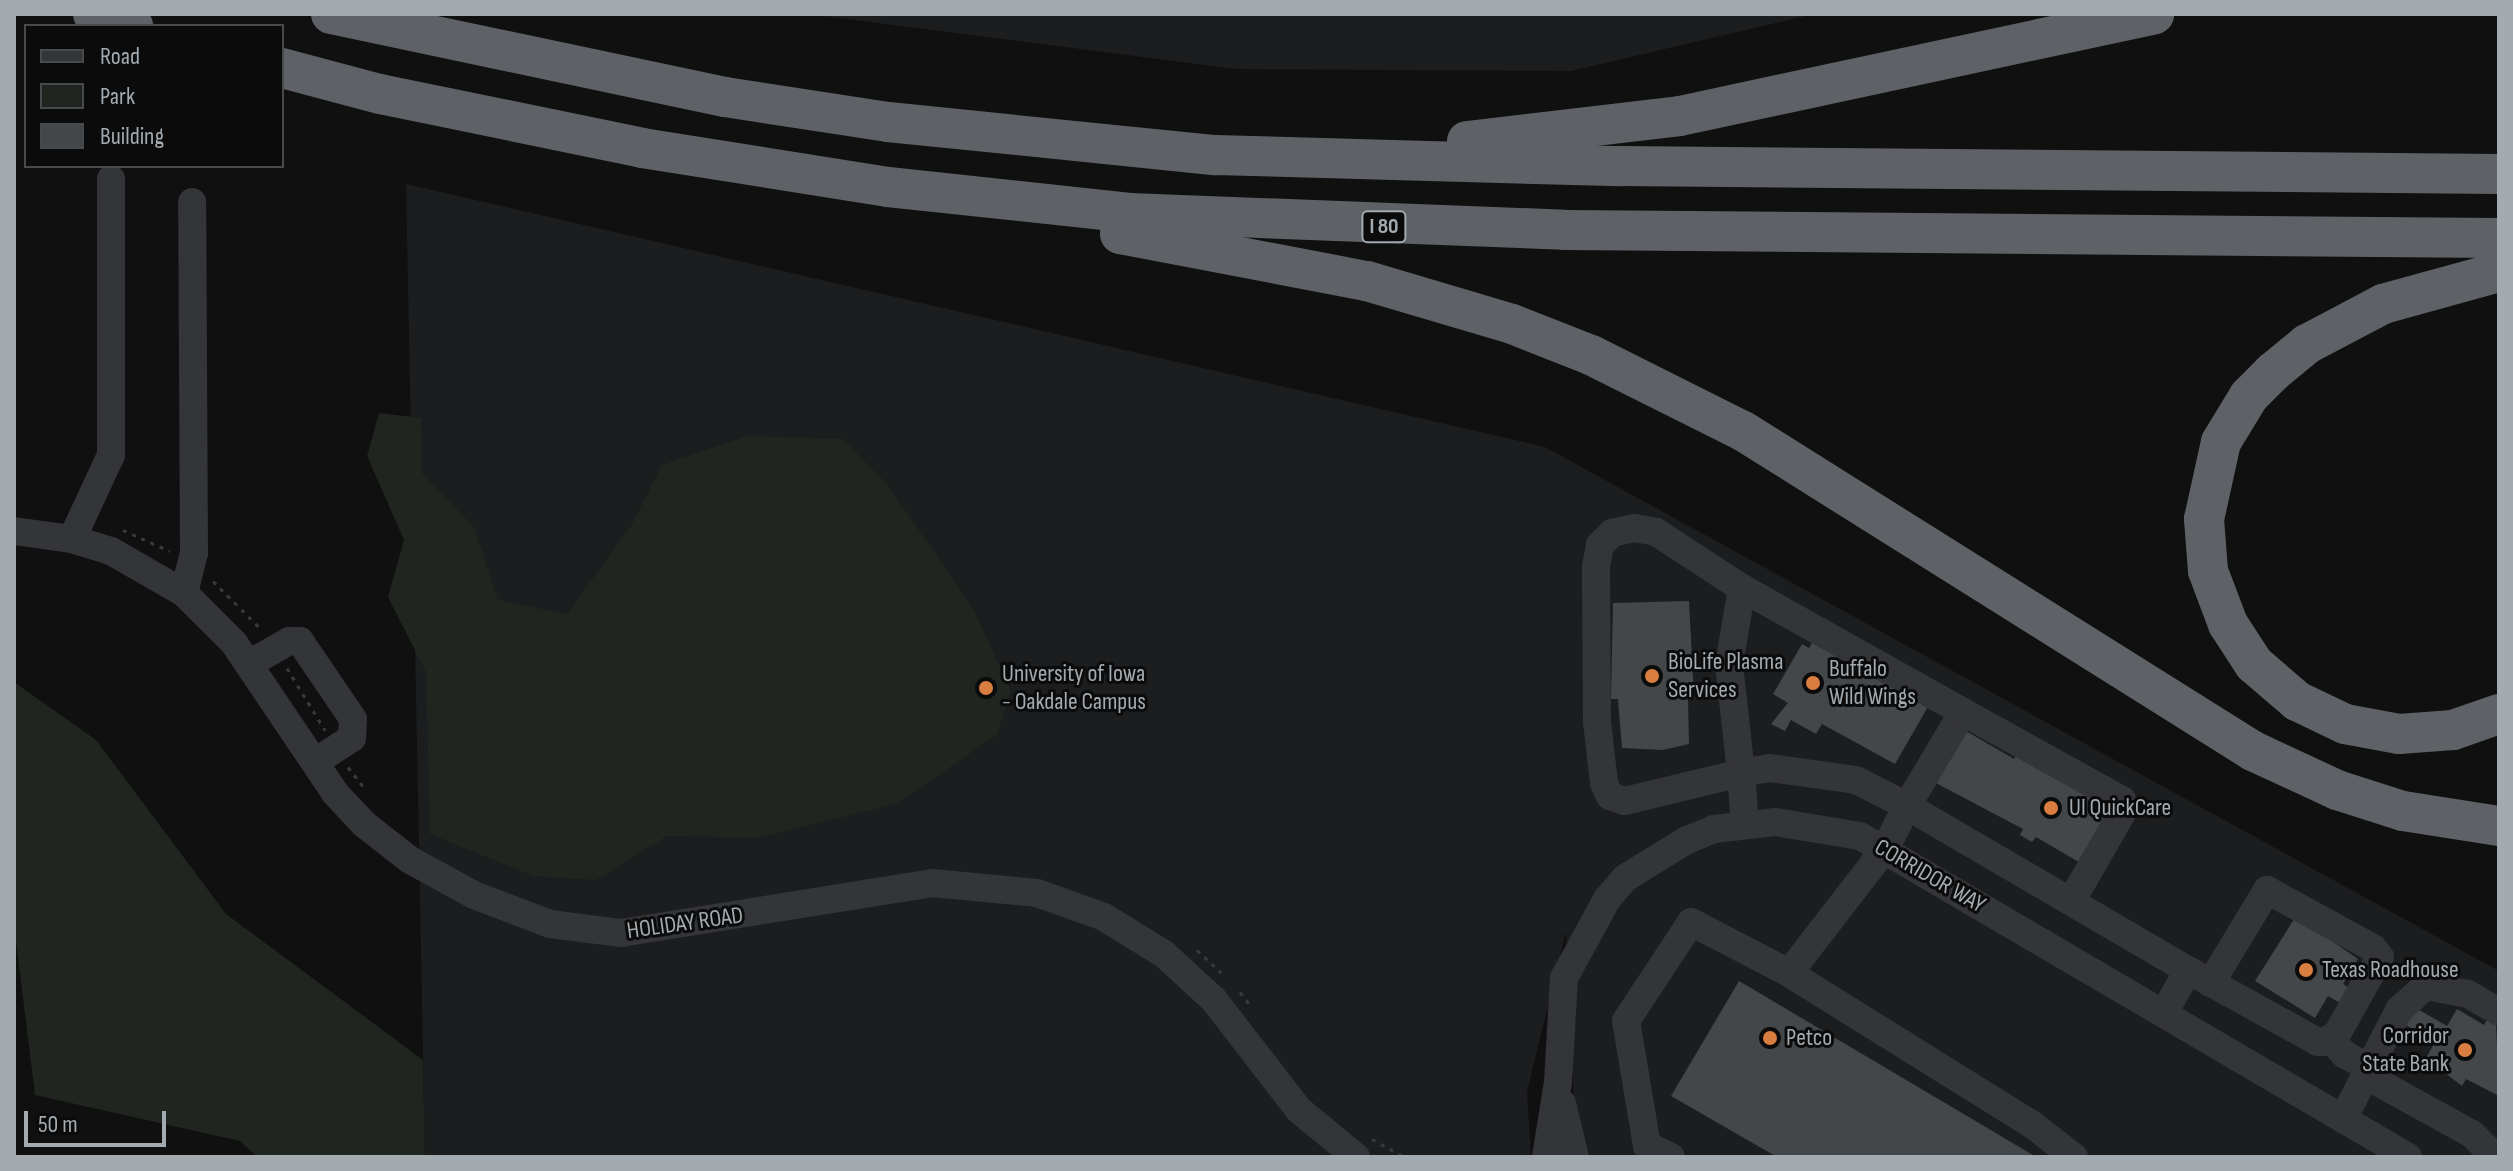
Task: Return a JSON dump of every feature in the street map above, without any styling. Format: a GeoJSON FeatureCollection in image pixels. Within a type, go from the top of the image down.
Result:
{"type":"FeatureCollection","features":[{"type":"Feature","properties":{"kind":"highway"},"geometry":{"type":"LineString","coordinates":[[93,14],[126,24]]}},
{"type":"Feature","properties":{"kind":"highway"},"geometry":{"type":"LineString","coordinates":[[331,14],[725,97],[1050,140],[1373,162],[2499,174]]}},
{"type":"Feature","properties":{"kind":"highway"},"geometry":{"type":"LineString","coordinates":[[1050,140],[1421,143],[1581,130],[1680,116],[2154,14]]}},
{"type":"Feature","properties":{"kind":"highway","name":"I 80"},"geometry":{"type":"LineString","coordinates":[[284,69],[380,94],[642,148],[793,173],[1004,201],[1314,224],[2499,238]]}},
{"type":"Feature","properties":{"kind":"highway"},"geometry":{"type":"LineString","coordinates":[[793,173],[1353,278],[1512,324],[1661,387],[1743,431],[2253,751],[2337,790],[2403,811],[2499,826]]}},
{"type":"Feature","properties":{"kind":"highway"},"geometry":{"type":"LineString","coordinates":[[2499,272],[2383,304],[2307,344],[2273,372],[2249,396],[2221,442],[2204,519],[2208,571],[2228,624],[2254,664],[2297,701],[2345,724],[2399,734],[2453,730],[2499,714]]}},
{"type":"Feature","properties":{"kind":"street"},"geometry":{"type":"LineString","coordinates":[[77,529],[111,455],[111,179]]}},
{"type":"Feature","properties":{"kind":"street"},"geometry":{"type":"LineString","coordinates":[[184,593],[191,565],[192,202]]}},
{"type":"Feature","properties":{"kind":"street","name":"HOLIDAY ROAD"},"geometry":{"type":"LineString","coordinates":[[14,531],[77,529],[184,593],[326,756],[364,824],[410,860],[521,916],[565,927],[621,933],[662,930],[932,883],[1003,887],[1071,904],[1135,935],[1190,976],[1299,1110],[1364,1148]]}},
{"type":"Feature","properties":{"kind":"street"},"geometry":{"type":"LineString","coordinates":[[2072,900],[2122,813],[2122,800],[1742,588],[1656,532],[1624,529],[1600,545],[1597,722],[1604,783],[1610,796],[1642,799],[1770,768],[1856,780],[1907,806],[2199,976],[2318,1042],[2331,1039],[2379,963],[2379,952],[2273,890],[2263,891],[2199,976],[2164,1013]]}},
{"type":"Feature","properties":{"kind":"street"},"geometry":{"type":"LineString","coordinates":[[1742,588],[1729,664],[1745,824]]}},
{"type":"Feature","properties":{"kind":"street"},"geometry":{"type":"LineString","coordinates":[[249,664],[275,649],[300,641],[353,719],[352,738],[326,756]]}},
{"type":"Feature","properties":{"kind":"street"},"geometry":{"type":"LineString","coordinates":[[1789,973],[1885,849],[1963,712]]}},
{"type":"Feature","properties":{"kind":"street","name":"CORRIDOR WAY"},"geometry":{"type":"LineString","coordinates":[[1546,1157],[1558,1082],[1564,978],[1607,899],[1652,859],[1714,829],[1745,824],[1834,828],[1885,849],[2408,1157]]}},
{"type":"Feature","properties":{"kind":"street"},"geometry":{"type":"LineString","coordinates":[[1671,1157],[1647,1146],[1626,1021],[1691,922],[1789,973],[2033,1125],[2074,1157]]}},
{"type":"Feature","properties":{"kind":"street"},"geometry":{"type":"LineString","coordinates":[[2343,1119],[2399,1010],[2426,986],[2468,994],[2499,1012]]}},
{"type":"Feature","properties":{"kind":"street"},"geometry":{"type":"LineString","coordinates":[[2331,1039],[2344,1054],[2367,1071],[2472,1134],[2495,1157]]}},
{"type":"Feature","properties":{"kind":"street","name":"CORRIDOR WAY"},"geometry":{"type":"LineString","coordinates":[[1558,1082],[1575,1157]]}},
{"type":"Feature","properties":{"kind":"path"},"geometry":{"type":"LineString","coordinates":[[77,529],[133,532],[191,565],[246,611],[275,649],[326,756],[366,790]]}},
{"type":"Feature","properties":{"kind":"path"},"geometry":{"type":"LineString","coordinates":[[1186,941],[1221,973]]}},
{"type":"Feature","properties":{"kind":"path"},"geometry":{"type":"LineString","coordinates":[[1232,984],[1252,1008]]}},
{"type":"Feature","properties":{"kind":"path"},"geometry":{"type":"LineString","coordinates":[[1364,1148],[1404,1157]]}},
{"type":"Feature","properties":{"kind":"shaded area"},"geometry":{"type":"Polygon","coordinates":[[[808,14],[1814,14],[1571,71],[1236,69],[808,14]]]}},
{"type":"Feature","properties":{"kind":"shaded area","name":"University of Iowa - Oakdale Campus"},"geometry":{"type":"Polygon","coordinates":[[[406,184],[1545,447],[2499,971],[2499,1157],[1585,1157],[1576,1144],[1566,932],[1527,1092],[1531,1157],[425,1157],[406,184]]]}},
{"type":"Feature","properties":{"kind":"green space"},"geometry":{"type":"Polygon","coordinates":[[[379,413],[421,418],[422,473],[474,527],[498,600],[567,614],[631,526],[662,465],[747,436],[843,439],[888,485],[975,612],[1011,692],[997,735],[896,804],[758,838],[667,836],[596,880],[533,876],[430,834],[426,672],[388,597],[404,540],[367,456],[379,413]]]}},
{"type":"Feature","properties":{"kind":"green space"},"geometry":{"type":"Polygon","coordinates":[[[14,682],[96,740],[226,914],[423,1060],[425,1157],[257,1157],[240,1141],[35,1095],[14,925],[14,682]]]}},
{"type":"Feature","properties":{"kind":"building","name":"BioLife Plasma Services"},"geometry":{"type":"Polygon","coordinates":[[[1689,601],[1694,698],[1688,698],[1689,744],[1663,750],[1622,748],[1618,699],[1611,699],[1613,603],[1689,601]]]}},
{"type":"Feature","properties":{"kind":"building"},"geometry":{"type":"Polygon","coordinates":[[[1814,640],[1839,654],[1834,661],[1852,671],[1856,664],[1929,705],[1895,764],[1822,724],[1816,734],[1791,720],[1785,731],[1771,724],[1788,703],[1773,694],[1802,644],[1809,648],[1814,640]]]}},
{"type":"Feature","properties":{"kind":"building"},"geometry":{"type":"Polygon","coordinates":[[[1966,731],[2014,759],[2018,752],[2117,809],[2084,865],[2036,837],[2032,842],[2020,835],[2023,829],[1936,783],[1966,731]]]}},
{"type":"Feature","properties":{"kind":"building","name":"Texas Roadhouse"},"geometry":{"type":"Polygon","coordinates":[[[2296,916],[2358,959],[2343,984],[2349,988],[2340,1003],[2328,996],[2315,1018],[2255,981],[2296,916]]]}},
{"type":"Feature","properties":{"kind":"building","name":"Petco"},"geometry":{"type":"Polygon","coordinates":[[[1739,981],[2036,1157],[1777,1157],[1671,1096],[1739,981]]]}},
{"type":"Feature","properties":{"kind":"building","name":"Corridor State Bank"},"geometry":{"type":"Polygon","coordinates":[[[2414,1007],[2447,1026],[2457,1009],[2484,1025],[2488,1018],[2496,1023],[2499,1096],[2466,1079],[2462,1086],[2426,1058],[2435,1042],[2404,1024],[2414,1007]]]}},
{"type":"Feature","properties":{"kind":"place","name":"BioLife Plasma Services"},"geometry":{"type":"Point","coordinates":[1652,676]}},
{"type":"Feature","properties":{"kind":"place","name":"Buffalo Wild Wings"},"geometry":{"type":"Point","coordinates":[1813,683]}},
{"type":"Feature","properties":{"kind":"place","name":"University of Iowa - Oakdale Campus"},"geometry":{"type":"Point","coordinates":[986,688]}},
{"type":"Feature","properties":{"kind":"place","name":"UI QuickCare"},"geometry":{"type":"Point","coordinates":[2051,808]}},
{"type":"Feature","properties":{"kind":"place","name":"Texas Roadhouse"},"geometry":{"type":"Point","coordinates":[2306,970]}},
{"type":"Feature","properties":{"kind":"place","name":"Petco"},"geometry":{"type":"Point","coordinates":[1770,1038]}},
{"type":"Feature","properties":{"kind":"place","name":"Corridor State Bank"},"geometry":{"type":"Point","coordinates":[2465,1050]}}]}
